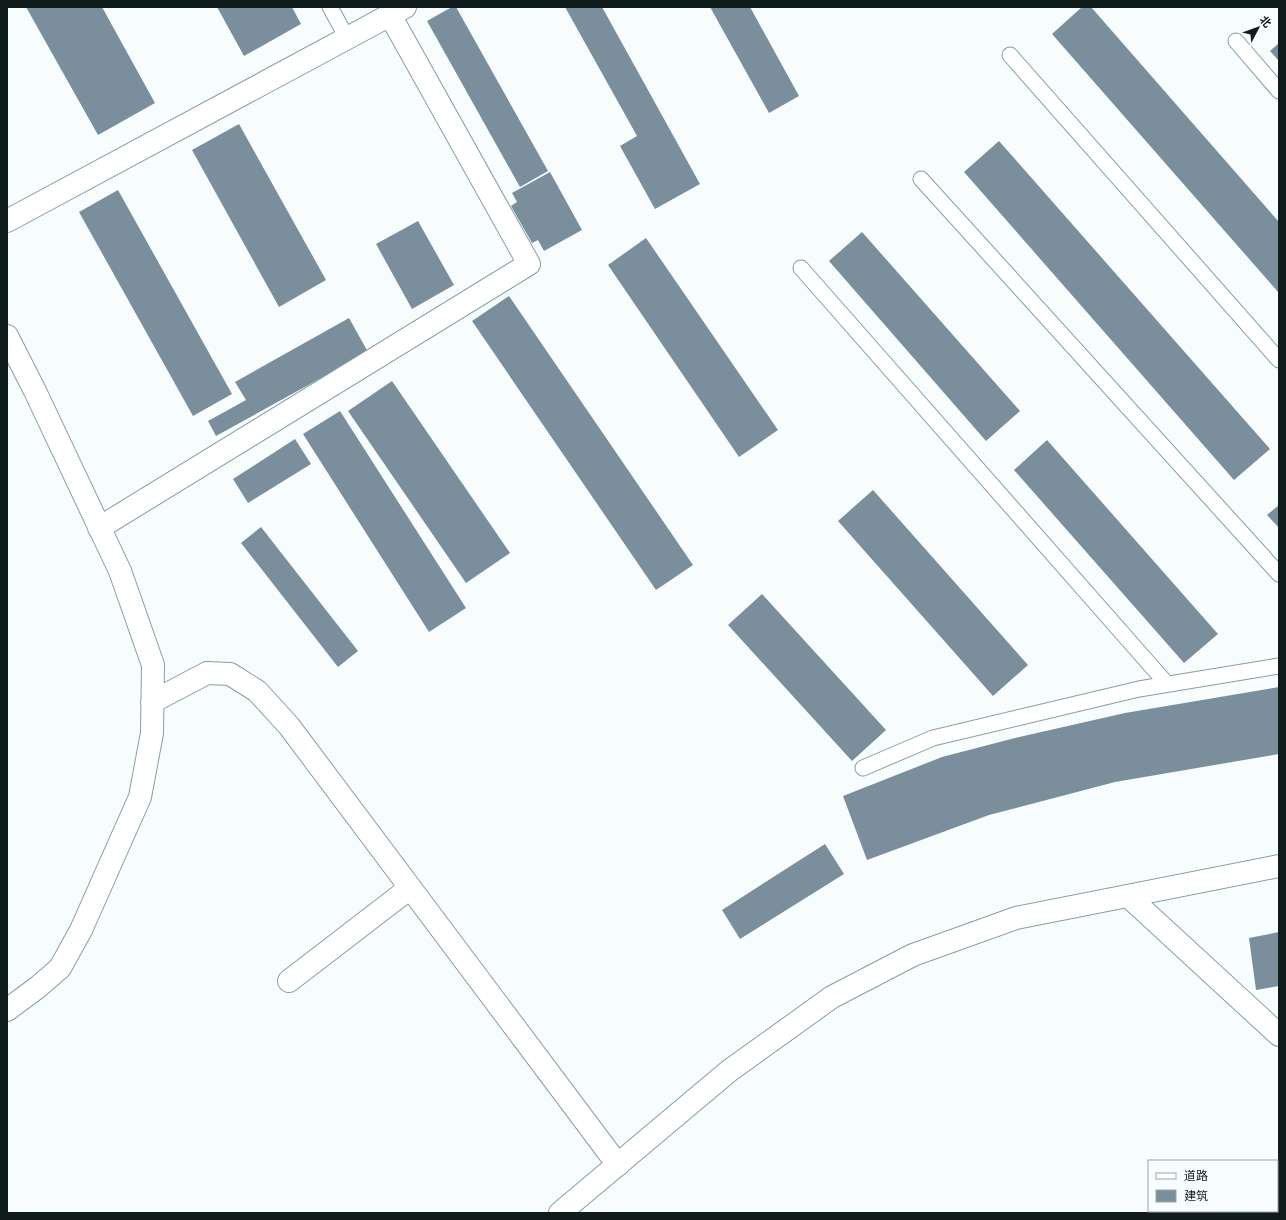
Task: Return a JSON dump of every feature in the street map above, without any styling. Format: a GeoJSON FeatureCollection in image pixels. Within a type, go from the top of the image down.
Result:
{"type":"FeatureCollection","features":[{"type":"Feature","properties":{"kind":"street"},"geometry":{"type":"LineString","coordinates":[[7,221],[398,11],[528,264],[99,528]]}},
{"type":"Feature","properties":{"kind":"street"},"geometry":{"type":"LineString","coordinates":[[7,336],[35,391],[120,571],[153,665],[152,733],[140,797],[82,930],[60,968],[38,987],[7,1010]]}},
{"type":"Feature","properties":{"kind":"street"},"geometry":{"type":"LineString","coordinates":[[152,702],[207,673],[230,674],[257,691],[289,726],[618,1165]]}},
{"type":"Feature","properties":{"kind":"street"},"geometry":{"type":"LineString","coordinates":[[560,1213],[729,1071],[832,997],[913,955],[1016,918],[1279,866]]}},
{"type":"Feature","properties":{"kind":"street"},"geometry":{"type":"LineString","coordinates":[[289,981],[410,888]]}},
{"type":"Feature","properties":{"kind":"street"},"geometry":{"type":"LineString","coordinates":[[1128,896],[1279,1035]]}},
{"type":"Feature","properties":{"kind":"lane"},"geometry":{"type":"LineString","coordinates":[[330,7],[347,38]]}},
{"type":"Feature","properties":{"kind":"lane"},"geometry":{"type":"LineString","coordinates":[[1236,41],[1279,91]]}},
{"type":"Feature","properties":{"kind":"lane"},"geometry":{"type":"LineString","coordinates":[[1010,55],[1279,360]]}},
{"type":"Feature","properties":{"kind":"lane"},"geometry":{"type":"LineString","coordinates":[[921,179],[1279,574]]}},
{"type":"Feature","properties":{"kind":"lane"},"geometry":{"type":"LineString","coordinates":[[801,268],[1167,684]]}},
{"type":"Feature","properties":{"kind":"lane"},"geometry":{"type":"LineString","coordinates":[[863,768],[933,738],[1139,689],[1279,666]]}},
{"type":"Feature","properties":{"kind":"building"},"geometry":{"type":"Polygon","coordinates":[[[26,7],[102,7],[155,103],[98,135],[26,7]]]}},
{"type":"Feature","properties":{"kind":"building"},"geometry":{"type":"Polygon","coordinates":[[[217,7],[292,7],[301,24],[244,56],[217,7]]]}},
{"type":"Feature","properties":{"kind":"building"},"geometry":{"type":"Polygon","coordinates":[[[452,7],[456,7],[548,171],[520,187],[427,21],[452,7]]]}},
{"type":"Feature","properties":{"kind":"building"},"geometry":{"type":"Polygon","coordinates":[[[565,7],[602,7],[700,184],[655,209],[620,146],[637,136],[565,7]]]}},
{"type":"Feature","properties":{"kind":"building"},"geometry":{"type":"Polygon","coordinates":[[[710,7],[750,7],[799,96],[769,113],[710,7]]]}},
{"type":"Feature","properties":{"kind":"building"},"geometry":{"type":"Polygon","coordinates":[[[1082,7],[1091,7],[1279,222],[1279,293],[1052,34],[1082,7]]]}},
{"type":"Feature","properties":{"kind":"building"},"geometry":{"type":"Polygon","coordinates":[[[1279,43],[1279,61],[1270,51],[1279,43]]]}},
{"type":"Feature","properties":{"kind":"building"},"geometry":{"type":"Polygon","coordinates":[[[239,124],[326,280],[279,307],[192,150],[239,124]]]}},
{"type":"Feature","properties":{"kind":"building"},"geometry":{"type":"Polygon","coordinates":[[[999,141],[1270,449],[1234,480],[964,172],[999,141]]]}},
{"type":"Feature","properties":{"kind":"building"},"geometry":{"type":"Polygon","coordinates":[[[550,172],[582,230],[544,251],[538,240],[532,243],[511,206],[517,202],[512,193],[550,172]]]}},
{"type":"Feature","properties":{"kind":"building"},"geometry":{"type":"Polygon","coordinates":[[[118,190],[232,394],[193,416],[79,212],[118,190]]]}},
{"type":"Feature","properties":{"kind":"building"},"geometry":{"type":"Polygon","coordinates":[[[418,221],[454,285],[412,309],[376,244],[418,221]]]}},
{"type":"Feature","properties":{"kind":"building"},"geometry":{"type":"Polygon","coordinates":[[[862,232],[1020,411],[986,441],[829,261],[862,232]]]}},
{"type":"Feature","properties":{"kind":"building"},"geometry":{"type":"Polygon","coordinates":[[[646,238],[778,430],[739,457],[608,265],[646,238]]]}},
{"type":"Feature","properties":{"kind":"building"},"geometry":{"type":"Polygon","coordinates":[[[509,296],[693,565],[656,590],[472,321],[509,296]]]}},
{"type":"Feature","properties":{"kind":"building"},"geometry":{"type":"Polygon","coordinates":[[[349,318],[368,352],[216,436],[208,421],[246,400],[235,382],[349,318]]]}},
{"type":"Feature","properties":{"kind":"building"},"geometry":{"type":"Polygon","coordinates":[[[392,381],[510,553],[466,583],[348,411],[392,381]]]}},
{"type":"Feature","properties":{"kind":"building"},"geometry":{"type":"Polygon","coordinates":[[[340,411],[466,608],[429,632],[303,434],[340,411]]]}},
{"type":"Feature","properties":{"kind":"building"},"geometry":{"type":"Polygon","coordinates":[[[295,439],[311,464],[248,503],[233,479],[295,439]]]}},
{"type":"Feature","properties":{"kind":"building"},"geometry":{"type":"Polygon","coordinates":[[[1047,440],[1218,634],[1184,663],[1014,470],[1047,440]]]}},
{"type":"Feature","properties":{"kind":"building"},"geometry":{"type":"Polygon","coordinates":[[[873,490],[1028,665],[993,696],[838,521],[873,490]]]}},
{"type":"Feature","properties":{"kind":"building"},"geometry":{"type":"Polygon","coordinates":[[[1279,505],[1279,528],[1267,515],[1279,505]]]}},
{"type":"Feature","properties":{"kind":"building"},"geometry":{"type":"Polygon","coordinates":[[[261,527],[358,651],[338,667],[241,543],[261,527]]]}},
{"type":"Feature","properties":{"kind":"building"},"geometry":{"type":"Polygon","coordinates":[[[762,594],[886,730],[852,761],[728,625],[762,594]]]}},
{"type":"Feature","properties":{"kind":"building"},"geometry":{"type":"Polygon","coordinates":[[[1279,687],[1279,754],[1115,782],[989,815],[867,860],[843,796],[942,757],[1015,738],[1125,713],[1279,687]]]}},
{"type":"Feature","properties":{"kind":"building"},"geometry":{"type":"Polygon","coordinates":[[[825,844],[844,874],[740,939],[722,910],[825,844]]]}},
{"type":"Feature","properties":{"kind":"building"},"geometry":{"type":"Polygon","coordinates":[[[1279,932],[1279,986],[1256,990],[1249,938],[1279,932]]]}}]}
